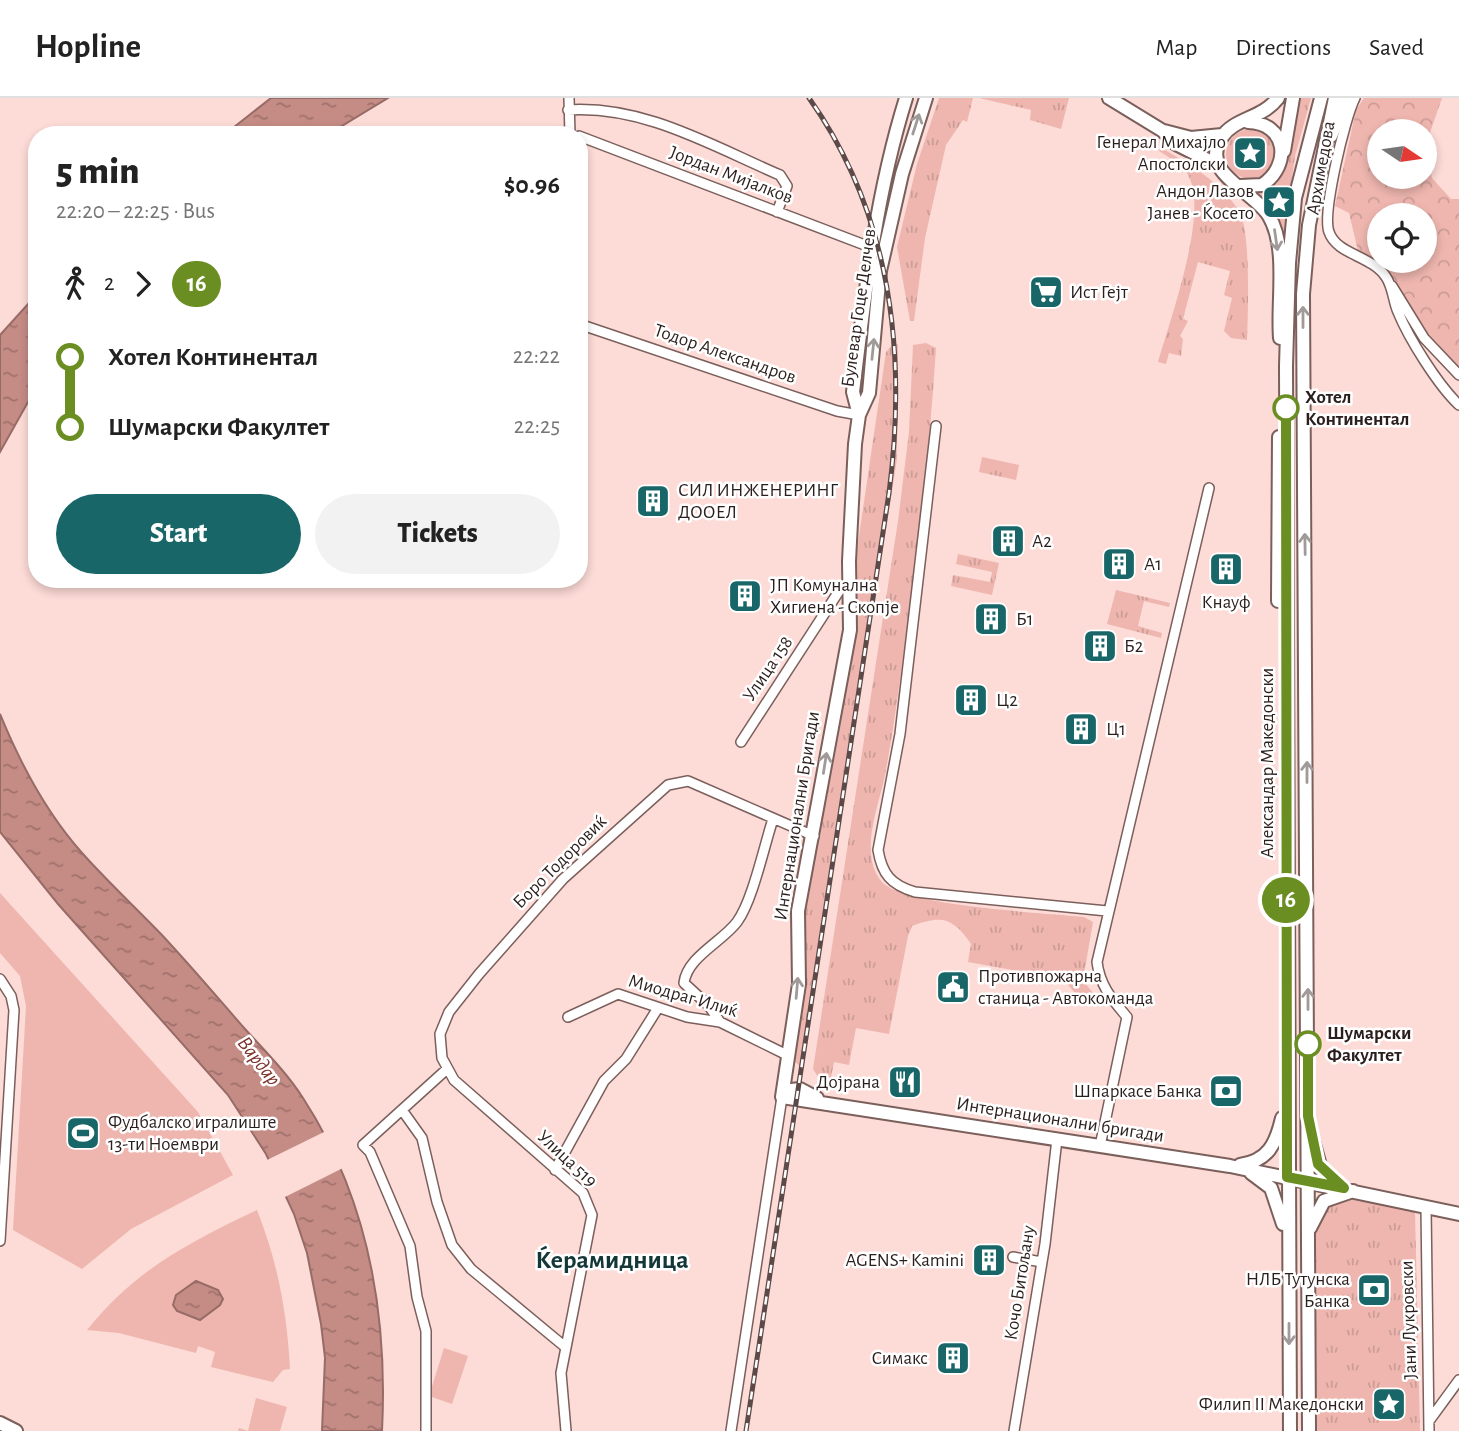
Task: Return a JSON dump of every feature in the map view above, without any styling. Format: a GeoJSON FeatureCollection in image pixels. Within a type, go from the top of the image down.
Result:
{"type":"FeatureCollection","features":[{"type":"Feature","properties":{"kind":"street"},"geometry":{"type":"LineString","coordinates":[[569,98],[569,126]]}},
{"type":"Feature","properties":{"kind":"street","name":"Булевар Гоце Делчев"},"geometry":{"type":"LineString","coordinates":[[859,415],[853,392],[870,247],[886,168],[906,98]]}},
{"type":"Feature","properties":{"kind":"street","name":"Булевар Гоце Делчев"},"geometry":{"type":"LineString","coordinates":[[859,415],[869,393],[880,271],[893,207],[926,98]]}},
{"type":"Feature","properties":{"kind":"street"},"geometry":{"type":"LineString","coordinates":[[1109,98],[1163,131],[1176,144],[1218,165],[1230,182],[1239,186],[1264,208],[1275,229],[1280,344],[1286,366]]}},
{"type":"Feature","properties":{"kind":"street"},"geometry":{"type":"LineString","coordinates":[[1218,165],[1218,145],[1222,135],[1229,128],[1267,111],[1277,98]]}},
{"type":"Feature","properties":{"kind":"street"},"geometry":{"type":"LineString","coordinates":[[1239,186],[1262,185],[1279,169],[1293,98]]}},
{"type":"Feature","properties":{"kind":"street"},"geometry":{"type":"LineString","coordinates":[[1286,366],[1289,263],[1295,198],[1321,98]]}},
{"type":"Feature","properties":{"kind":"street","name":"Александар Македонски"},"geometry":{"type":"LineString","coordinates":[[1309,1431],[1303,294],[1309,225],[1335,98]]}},
{"type":"Feature","properties":{"kind":"street"},"geometry":{"type":"LineString","coordinates":[[1322,159],[1347,98]]}},
{"type":"Feature","properties":{"kind":"street","name":"Архимедова"},"geometry":{"type":"LineString","coordinates":[[1355,98],[1346,125],[1326,219],[1335,243],[1370,261],[1388,278]]}},
{"type":"Feature","properties":{"kind":"street"},"geometry":{"type":"LineString","coordinates":[[568,110],[615,111],[640,116],[780,174],[786,186],[778,212]]}},
{"type":"Feature","properties":{"kind":"street"},"geometry":{"type":"LineString","coordinates":[[1247,122],[1270,129],[1280,142],[1282,158]]}},
{"type":"Feature","properties":{"kind":"street"},"geometry":{"type":"LineString","coordinates":[[1163,131],[1191,138],[1222,135]]}},
{"type":"Feature","properties":{"kind":"street","name":"Јордан Мијалков"},"geometry":{"type":"LineString","coordinates":[[588,139],[870,247]]}},
{"type":"Feature","properties":{"kind":"street"},"geometry":{"type":"LineString","coordinates":[[1388,278],[1424,338],[1459,375]]}},
{"type":"Feature","properties":{"kind":"street"},"geometry":{"type":"LineString","coordinates":[[1388,278],[1398,313],[1432,372],[1459,405]]}},
{"type":"Feature","properties":{"kind":"street","name":"Тодор Александров"},"geometry":{"type":"LineString","coordinates":[[588,327],[837,411],[859,415]]}},
{"type":"Feature","properties":{"kind":"street","name":"Александар Македонски"},"geometry":{"type":"LineString","coordinates":[[1286,366],[1286,408],[1278,459],[1278,676],[1286,708],[1290,1431]]}},
{"type":"Feature","properties":{"kind":"street","name":"Интернационални Бригади"},"geometry":{"type":"LineString","coordinates":[[731,1431],[799,984],[798,911],[847,652],[851,611],[852,491],[859,415]]}},
{"type":"Feature","properties":{"kind":"street"},"geometry":{"type":"LineString","coordinates":[[936,426],[896,761],[878,849],[881,864],[891,881],[915,892],[1107,911]]}},
{"type":"Feature","properties":{"kind":"street"},"geometry":{"type":"LineString","coordinates":[[1100,1146],[1127,1017],[1107,994],[1099,976],[1097,962],[1209,488]]}},
{"type":"Feature","properties":{"kind":"street","name":"Улица 158"},"geometry":{"type":"LineString","coordinates":[[741,742],[841,588],[850,583]]}},
{"type":"Feature","properties":{"kind":"street","name":"Боро Тодоровиќ"},"geometry":{"type":"LineString","coordinates":[[447,1069],[440,1048],[444,1021],[479,974],[563,879],[661,791],[680,781],[688,781],[814,836]]}},
{"type":"Feature","properties":{"kind":"street"},"geometry":{"type":"LineString","coordinates":[[720,1022],[709,1006],[684,983],[684,978],[694,962],[730,930],[742,913],[773,819]]}},
{"type":"Feature","properties":{"kind":"street"},"geometry":{"type":"LineString","coordinates":[[0,979],[11,996],[13,1010],[0,1241]]}},
{"type":"Feature","properties":{"kind":"street","name":"Миодраг Илиќ"},"geometry":{"type":"LineString","coordinates":[[568,1017],[618,994],[687,1017],[720,1022],[787,1055]]}},
{"type":"Feature","properties":{"kind":"street"},"geometry":{"type":"LineString","coordinates":[[555,1170],[604,1081],[626,1059],[658,1008]]}},
{"type":"Feature","properties":{"kind":"street"},"geometry":{"type":"LineString","coordinates":[[782,1094],[800,1089],[792,1079],[787,1055]]}},
{"type":"Feature","properties":{"kind":"street"},"geometry":{"type":"LineString","coordinates":[[426,1431],[426,1331],[417,1297],[410,1246],[370,1152],[363,1145],[447,1069]]}},
{"type":"Feature","properties":{"kind":"street","name":"Улица 519"},"geometry":{"type":"LineString","coordinates":[[447,1069],[454,1080],[583,1193],[592,1215],[564,1346],[561,1387],[566,1431]]}},
{"type":"Feature","properties":{"kind":"street"},"geometry":{"type":"LineString","coordinates":[[1236,1167],[1255,1163],[1271,1151],[1282,1121],[1286,1080]]}},
{"type":"Feature","properties":{"kind":"street","name":"Интернационални бригади"},"geometry":{"type":"LineString","coordinates":[[800,1089],[827,1103]]}},
{"type":"Feature","properties":{"kind":"street","name":"Интернационални бригади"},"geometry":{"type":"LineString","coordinates":[[782,1094],[1236,1167],[1459,1214]]}},
{"type":"Feature","properties":{"kind":"street"},"geometry":{"type":"LineString","coordinates":[[402,1110],[422,1138],[437,1202],[452,1245],[471,1269],[564,1346]]}},
{"type":"Feature","properties":{"kind":"street"},"geometry":{"type":"LineString","coordinates":[[1307,1253],[1310,1223],[1324,1201],[1349,1189],[1318,1164],[1308,1116]]}},
{"type":"Feature","properties":{"kind":"street","name":"Кочо Битољану"},"geometry":{"type":"LineString","coordinates":[[1014,1431],[1042,1262],[1057,1139]]}},
{"type":"Feature","properties":{"kind":"street"},"geometry":{"type":"LineString","coordinates":[[1236,1167],[1271,1188],[1288,1242]]}},
{"type":"Feature","properties":{"kind":"street","name":"Јани Лукровски"},"geometry":{"type":"LineString","coordinates":[[1426,1207],[1429,1426]]}},
{"type":"Feature","properties":{"kind":"street"},"geometry":{"type":"LineString","coordinates":[[1013,1257],[1042,1262]]}},
{"type":"Feature","properties":{"kind":"street"},"geometry":{"type":"LineString","coordinates":[[1429,1426],[1459,1380]]}},
{"type":"Feature","properties":{"kind":"green space"},"geometry":{"type":"Polygon","coordinates":[[[939,98],[973,98],[967,122],[963,120],[946,145],[925,238],[914,321],[910,321],[897,247],[917,164],[939,98]]]}},
{"type":"Feature","properties":{"kind":"green space"},"geometry":{"type":"Polygon","coordinates":[[[979,98],[1069,98],[1061,129],[1030,120],[1031,110],[979,98]]]}},
{"type":"Feature","properties":{"kind":"green space"},"geometry":{"type":"Polygon","coordinates":[[[1295,98],[1311,98],[1295,156],[1283,241],[1279,222],[1258,193],[1279,176],[1284,165],[1295,98]]]}},
{"type":"Feature","properties":{"kind":"green space"},"geometry":{"type":"Polygon","coordinates":[[[1364,98],[1442,98],[1435,119],[1367,119],[1367,189],[1437,189],[1437,184],[1451,199],[1459,199],[1459,370],[1423,331],[1384,273],[1437,273],[1437,203],[1367,203],[1367,258],[1358,251],[1349,213],[1335,206],[1356,110],[1364,98]]]}},
{"type":"Feature","properties":{"kind":"green space"},"geometry":{"type":"Polygon","coordinates":[[[1251,129],[1268,137],[1276,154],[1268,171],[1251,179],[1234,171],[1226,154],[1234,137],[1251,129]]]}},
{"type":"Feature","properties":{"kind":"green space"},"geometry":{"type":"Polygon","coordinates":[[[1160,147],[1213,182],[1239,211],[1243,221],[1248,273],[1247,340],[1231,338],[1224,331],[1232,298],[1224,295],[1230,271],[1198,262],[1183,319],[1188,321],[1180,336],[1183,339],[1181,356],[1169,353],[1166,364],[1158,362],[1191,243],[1194,196],[1188,174],[1159,151],[1160,147]]]}},
{"type":"Feature","properties":{"kind":"green space"},"geometry":{"type":"Polygon","coordinates":[[[926,343],[936,348],[931,418],[912,593],[894,723],[872,832],[875,871],[882,882],[895,890],[917,897],[977,907],[1084,917],[1093,922],[1083,980],[1096,997],[1080,999],[1063,979],[968,962],[971,944],[958,928],[946,921],[931,920],[912,926],[889,1034],[856,1028],[849,1065],[834,1062],[828,1093],[813,1069],[898,521],[909,432],[913,345],[926,343]]]}},
{"type":"Feature","properties":{"kind":"green space"},"geometry":{"type":"Polygon","coordinates":[[[898,344],[897,459],[801,1068],[789,1055],[802,924],[886,352],[892,345],[898,344]]]}},
{"type":"Feature","properties":{"kind":"green space"},"geometry":{"type":"Polygon","coordinates":[[[982,457],[1019,465],[1016,480],[979,472],[982,457]]]}},
{"type":"Feature","properties":{"kind":"green space"},"geometry":{"type":"Polygon","coordinates":[[[958,554],[999,563],[992,595],[951,586],[953,575],[990,582],[992,572],[956,564],[958,554]]]}},
{"type":"Feature","properties":{"kind":"green space"},"geometry":{"type":"Polygon","coordinates":[[[1116,590],[1170,603],[1169,607],[1144,601],[1138,626],[1162,633],[1161,638],[1107,624],[1116,590]]]}},
{"type":"Feature","properties":{"kind":"green space"},"geometry":{"type":"Polygon","coordinates":[[[0,893],[198,1112],[233,1175],[131,1229],[82,1269],[13,1230],[26,1006],[20,976],[0,953],[0,893]]]}},
{"type":"Feature","properties":{"kind":"green space"},"geometry":{"type":"Polygon","coordinates":[[[1348,1197],[1415,1211],[1420,1431],[1316,1431],[1314,1227],[1327,1204],[1348,1197]]]}},
{"type":"Feature","properties":{"kind":"green space"},"geometry":{"type":"Polygon","coordinates":[[[257,1210],[276,1269],[289,1348],[290,1369],[283,1370],[273,1382],[211,1367],[215,1352],[198,1346],[196,1353],[119,1333],[87,1330],[144,1274],[186,1246],[257,1210]]]}},
{"type":"Feature","properties":{"kind":"green space"},"geometry":{"type":"Polygon","coordinates":[[[444,1348],[468,1356],[452,1404],[429,1396],[444,1348]]]}},
{"type":"Feature","properties":{"kind":"green space"},"geometry":{"type":"Polygon","coordinates":[[[256,1398],[287,1407],[280,1431],[248,1431],[256,1398]]]}},
{"type":"Feature","properties":{"kind":"water"},"geometry":{"type":"Polygon","coordinates":[[[271,98],[388,98],[342,126],[235,126],[271,98]]]}},
{"type":"Feature","properties":{"kind":"water"},"geometry":{"type":"Polygon","coordinates":[[[28,304],[28,402],[0,452],[0,335],[28,304]]]}},
{"type":"Feature","properties":{"kind":"water","name":"Вардар"},"geometry":{"type":"Polygon","coordinates":[[[0,714],[36,788],[70,839],[172,946],[283,1071],[303,1098],[325,1136],[344,1176],[369,1258],[381,1343],[382,1431],[322,1431],[325,1358],[307,1253],[294,1214],[266,1154],[228,1095],[58,904],[0,832],[0,714]]]}},
{"type":"Feature","properties":{"kind":"water"},"geometry":{"type":"Polygon","coordinates":[[[196,1281],[218,1290],[223,1299],[220,1305],[200,1320],[177,1311],[173,1305],[176,1295],[196,1281]]]}},
{"type":"Feature","properties":{"kind":"pier"},"geometry":{"type":"Polygon","coordinates":[[[326,1131],[343,1168],[283,1198],[265,1161],[326,1131]]]}},
{"type":"Feature","properties":{"kind":"railway"},"geometry":{"type":"LineString","coordinates":[[746,1431],[889,493],[894,441],[896,389],[893,338],[887,287],[876,238],[859,190],[837,143],[809,98]]}},
{"type":"Feature","properties":{"kind":"bus line","name":"16"},"geometry":{"type":"LineString","coordinates":[[1286,408],[1287,1177],[1344,1188],[1321,1170],[1318,1164],[1308,1116],[1308,1044]]}},
{"type":"Feature","properties":{"kind":"place","name":"Генерал Михајло Апостолски"},"geometry":{"type":"Point","coordinates":[1250,153]}},
{"type":"Feature","properties":{"kind":"place","name":"Андон Лазов Јанев - Ќосето"},"geometry":{"type":"Point","coordinates":[1279,202]}},
{"type":"Feature","properties":{"kind":"place","name":"Ист Гејт"},"geometry":{"type":"Point","coordinates":[1046,292]}},
{"type":"Feature","properties":{"kind":"place","name":"Хотел Континентал"},"geometry":{"type":"Point","coordinates":[1286,408]}},
{"type":"Feature","properties":{"kind":"place","name":"СИЛ ИНЖЕНЕРИНГ ДООЕЛ"},"geometry":{"type":"Point","coordinates":[653,501]}},
{"type":"Feature","properties":{"kind":"place","name":"А2"},"geometry":{"type":"Point","coordinates":[1008,541]}},
{"type":"Feature","properties":{"kind":"place","name":"А1"},"geometry":{"type":"Point","coordinates":[1119,564]}},
{"type":"Feature","properties":{"kind":"place","name":"Кнауф"},"geometry":{"type":"Point","coordinates":[1226,569]}},
{"type":"Feature","properties":{"kind":"place","name":"ЈП Комунална Хигиена - Скопје"},"geometry":{"type":"Point","coordinates":[745,596]}},
{"type":"Feature","properties":{"kind":"place","name":"Б1"},"geometry":{"type":"Point","coordinates":[991,619]}},
{"type":"Feature","properties":{"kind":"place","name":"Б2"},"geometry":{"type":"Point","coordinates":[1100,646]}},
{"type":"Feature","properties":{"kind":"place","name":"Ц2"},"geometry":{"type":"Point","coordinates":[971,700]}},
{"type":"Feature","properties":{"kind":"place","name":"Ц1"},"geometry":{"type":"Point","coordinates":[1081,729]}},
{"type":"Feature","properties":{"kind":"place","name":"Противпожарна станица - Автокоманда"},"geometry":{"type":"Point","coordinates":[953,987]}},
{"type":"Feature","properties":{"kind":"place","name":"Шумарски Факултет"},"geometry":{"type":"Point","coordinates":[1308,1044]}},
{"type":"Feature","properties":{"kind":"place","name":"Дојрана"},"geometry":{"type":"Point","coordinates":[905,1082]}},
{"type":"Feature","properties":{"kind":"place","name":"Шпаркасе Банка"},"geometry":{"type":"Point","coordinates":[1226,1091]}},
{"type":"Feature","properties":{"kind":"place","name":"Фудбалско игралиште 13-ти Ноември"},"geometry":{"type":"Point","coordinates":[83,1133]}},
{"type":"Feature","properties":{"kind":"place","name":"AGENS+ Kamini"},"geometry":{"type":"Point","coordinates":[989,1260]}},
{"type":"Feature","properties":{"kind":"place","name":"НЛБ Тутунска Банка"},"geometry":{"type":"Point","coordinates":[1374,1290]}},
{"type":"Feature","properties":{"kind":"place","name":"Симакс"},"geometry":{"type":"Point","coordinates":[953,1358]}},
{"type":"Feature","properties":{"kind":"place","name":"Филип II Македонски"},"geometry":{"type":"Point","coordinates":[1389,1404]}},
{"type":"Feature","properties":{"kind":"district","name":"Ќерамидница"},"geometry":{"type":"Point","coordinates":[612,1260]}}]}
